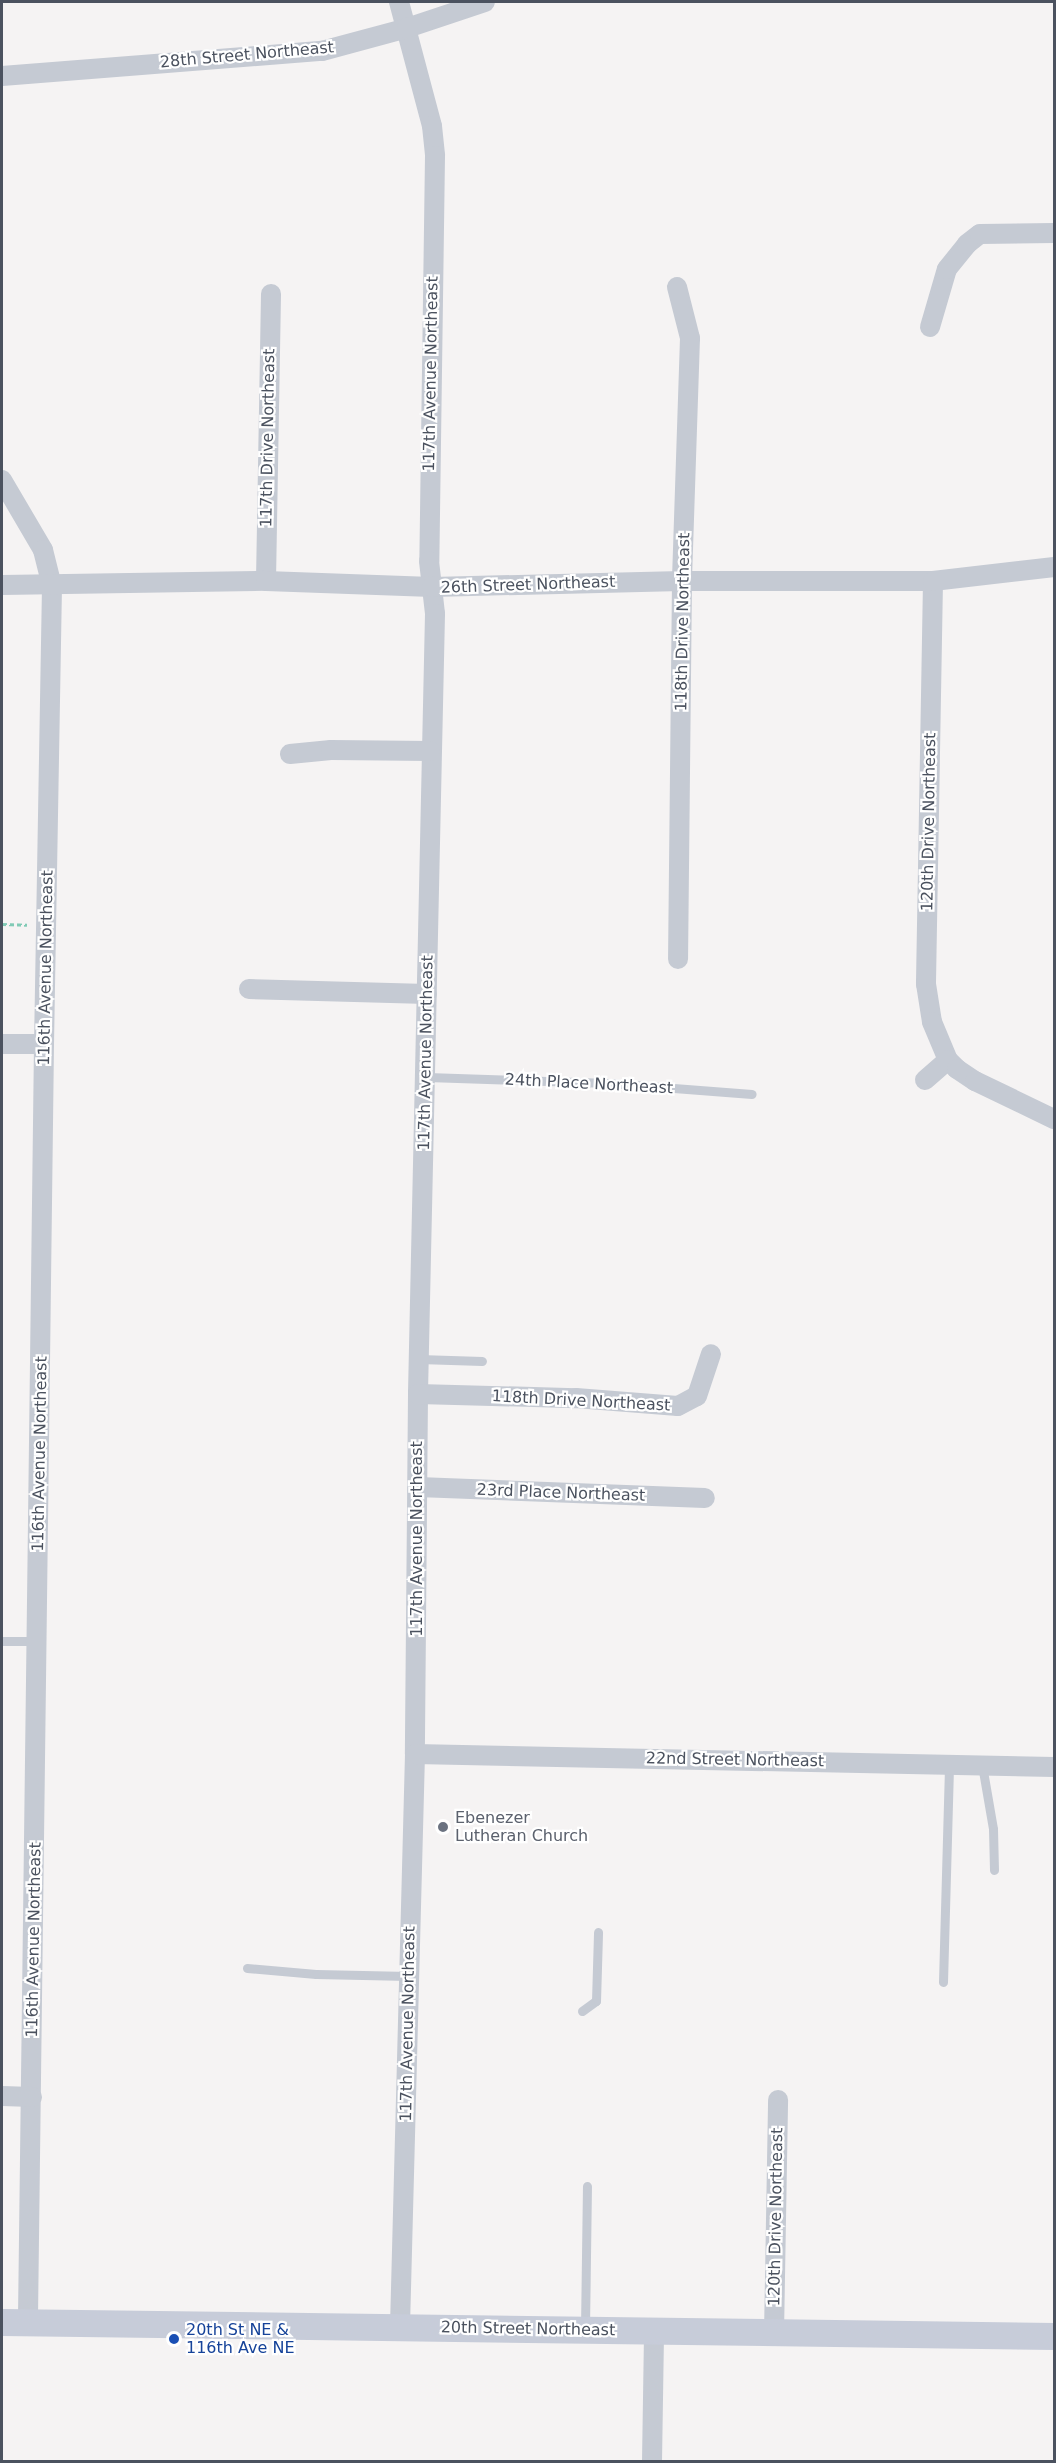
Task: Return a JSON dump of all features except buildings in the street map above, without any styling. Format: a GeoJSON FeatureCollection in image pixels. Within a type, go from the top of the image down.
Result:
{"type":"FeatureCollection","features":[{"type":"Feature","properties":{"kind":"street","name":"117th Avenue Northeast"},"geometry":{"type":"LineString","coordinates":[[399,2],[432,126],[435,156],[429,561],[435,614],[430,751],[427,1077],[418,1394],[416,1929],[413,1972],[415,2007],[400,2326]]}},
{"type":"Feature","properties":{"kind":"street","name":"28th Street Northeast"},"geometry":{"type":"LineString","coordinates":[[2,76],[322,51],[407,28],[485,2]]}},
{"type":"Feature","properties":{"kind":"street"},"geometry":{"type":"LineString","coordinates":[[930,327],[946,269],[967,244],[980,234],[1054,232]]}},
{"type":"Feature","properties":{"kind":"street","name":"118th Drive Northeast"},"geometry":{"type":"LineString","coordinates":[[677,287],[690,338],[682,581],[678,959]]}},
{"type":"Feature","properties":{"kind":"street","name":"117th Drive Northeast"},"geometry":{"type":"LineString","coordinates":[[266,581],[271,294]]}},
{"type":"Feature","properties":{"kind":"street","name":"116th Avenue Northeast"},"geometry":{"type":"LineString","coordinates":[[2,480],[43,550],[52,586],[28,2322]]}},
{"type":"Feature","properties":{"kind":"street","name":"26th Street Northeast"},"geometry":{"type":"LineString","coordinates":[[2,585],[266,581],[432,587],[682,581],[933,581],[1054,567]]}},
{"type":"Feature","properties":{"kind":"street","name":"120th Drive Northeast"},"geometry":{"type":"LineString","coordinates":[[933,581],[926,984],[932,1022],[948,1060]]}},
{"type":"Feature","properties":{"kind":"street"},"geometry":{"type":"LineString","coordinates":[[290,754],[331,750],[430,751]]}},
{"type":"Feature","properties":{"kind":"street"},"geometry":{"type":"LineString","coordinates":[[249,989],[427,994]]}},
{"type":"Feature","properties":{"kind":"street"},"geometry":{"type":"LineString","coordinates":[[2,1044],[44,1044]]}},
{"type":"Feature","properties":{"kind":"street"},"geometry":{"type":"LineString","coordinates":[[924,1080],[948,1060],[975,1081],[1054,1119]]}},
{"type":"Feature","properties":{"kind":"street","name":"118th Drive Northeast"},"geometry":{"type":"LineString","coordinates":[[418,1394],[576,1398],[678,1406],[697,1396],[711,1354]]}},
{"type":"Feature","properties":{"kind":"street","name":"23rd Place Northeast"},"geometry":{"type":"LineString","coordinates":[[418,1487],[705,1498]]}},
{"type":"Feature","properties":{"kind":"street","name":"22nd Street Northeast"},"geometry":{"type":"LineString","coordinates":[[415,1754],[599,1763],[949,1764],[1054,1767]]}},
{"type":"Feature","properties":{"kind":"street"},"geometry":{"type":"LineString","coordinates":[[2,2096],[32,2097]]}},
{"type":"Feature","properties":{"kind":"street","name":"120th Drive Northeast"},"geometry":{"type":"LineString","coordinates":[[774,2334],[778,2100]]}},
{"type":"Feature","properties":{"kind":"street","name":"20th Street Northeast"},"geometry":{"type":"LineString","coordinates":[[2,2322],[1054,2336]]}},
{"type":"Feature","properties":{"kind":"street"},"geometry":{"type":"LineString","coordinates":[[652,2462],[654,2332]]}},
{"type":"Feature","properties":{"kind":"lane","name":"24th Place Northeast"},"geometry":{"type":"LineString","coordinates":[[427,1077],[609,1083],[752,1094]]}},
{"type":"Feature","properties":{"kind":"lane"},"geometry":{"type":"LineString","coordinates":[[419,1359],[482,1361]]}},
{"type":"Feature","properties":{"kind":"lane"},"geometry":{"type":"LineString","coordinates":[[2,1641],[38,1641]]}},
{"type":"Feature","properties":{"kind":"lane"},"geometry":{"type":"LineString","coordinates":[[943,1982],[949,1764]]}},
{"type":"Feature","properties":{"kind":"lane"},"geometry":{"type":"LineString","coordinates":[[982,1765],[993,1829],[994,1870]]}},
{"type":"Feature","properties":{"kind":"lane"},"geometry":{"type":"LineString","coordinates":[[582,2011],[596,2001],[598,1932]]}},
{"type":"Feature","properties":{"kind":"lane"},"geometry":{"type":"LineString","coordinates":[[247,1968],[316,1974],[413,1972]]}},
{"type":"Feature","properties":{"kind":"lane"},"geometry":{"type":"LineString","coordinates":[[584,2330],[586,2187]]}},
{"type":"Feature","properties":{"kind":"path"},"geometry":{"type":"LineString","coordinates":[[2,924],[47,925]]}},
{"type":"Feature","properties":{"kind":"place","name":"Ebenezer Lutheran Church"},"geometry":{"type":"Point","coordinates":[443,1827]}},
{"type":"Feature","properties":{"kind":"place","name":"20th St NE & 116th Ave NE"},"geometry":{"type":"Point","coordinates":[174,2339]}}]}
